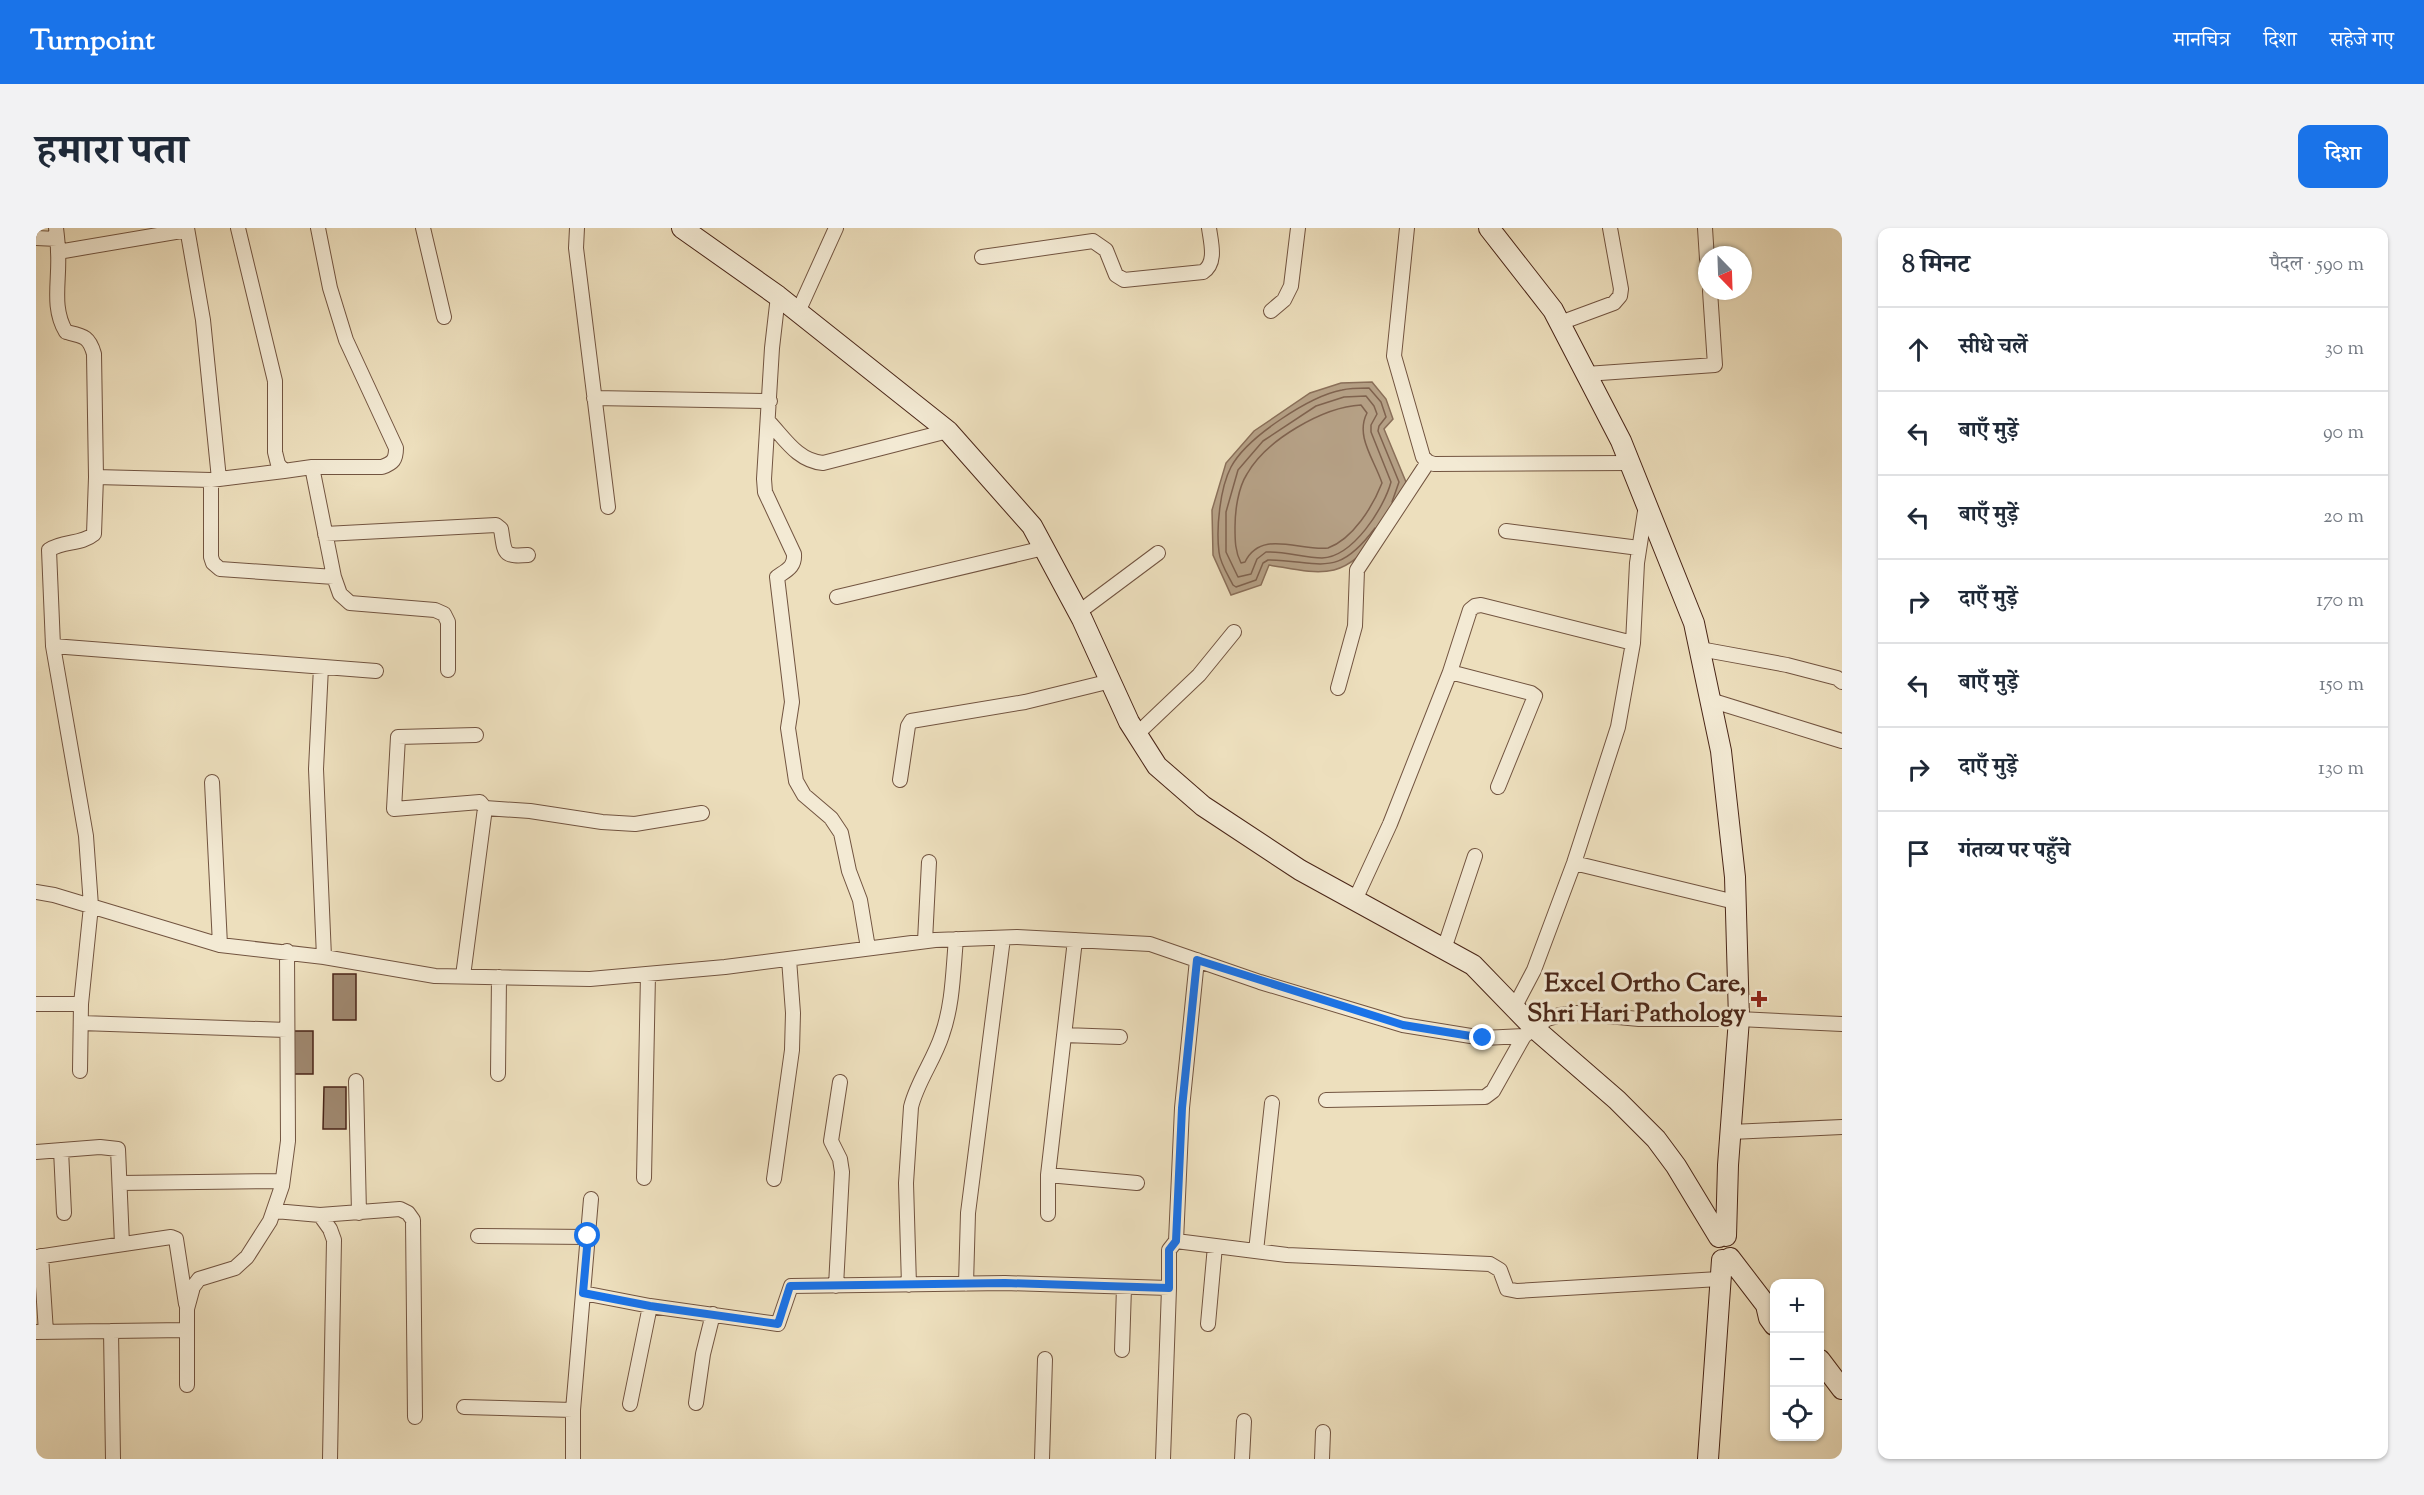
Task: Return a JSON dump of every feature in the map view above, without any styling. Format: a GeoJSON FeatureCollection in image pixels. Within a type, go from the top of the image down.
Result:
{"type":"FeatureCollection","features":[{"type":"Feature","properties":{"kind":"street"},"geometry":{"type":"LineString","coordinates":[[238,228],[275,381],[275,452],[278,464],[284,471]]}},
{"type":"Feature","properties":{"kind":"street"},"geometry":{"type":"LineString","coordinates":[[96,477],[215,479],[312,467],[382,467],[391,464],[396,456],[396,448],[346,340],[337,314],[318,228]]}},
{"type":"Feature","properties":{"kind":"street"},"geometry":{"type":"LineString","coordinates":[[423,228],[444,316]]}},
{"type":"Feature","properties":{"kind":"street"},"geometry":{"type":"LineString","coordinates":[[577,228],[576,248],[608,507]]}},
{"type":"Feature","properties":{"kind":"street"},"geometry":{"type":"LineString","coordinates":[[682,228],[778,296],[948,431],[1032,526],[1079,612],[1129,722],[1157,766],[1203,806],[1300,870],[1473,965],[1514,1008],[1529,1032],[1617,1100],[1656,1139],[1722,1237],[1733,1240],[1736,1248],[1724,1266],[1708,1459]]}},
{"type":"Feature","properties":{"kind":"street"},"geometry":{"type":"LineString","coordinates":[[798,312],[836,228]]}},
{"type":"Feature","properties":{"kind":"street"},"geometry":{"type":"LineString","coordinates":[[982,257],[1093,241],[1106,250],[1116,275],[1124,280],[1203,272],[1210,268],[1212,260],[1209,228]]}},
{"type":"Feature","properties":{"kind":"street"},"geometry":{"type":"LineString","coordinates":[[1272,311],[1284,300],[1291,286],[1298,228]]}},
{"type":"Feature","properties":{"kind":"street"},"geometry":{"type":"LineString","coordinates":[[1407,228],[1394,356],[1423,457],[1434,464],[1630,463]]}},
{"type":"Feature","properties":{"kind":"street"},"geometry":{"type":"LineString","coordinates":[[1489,228],[1553,310],[1587,374],[1621,441],[1695,623],[1721,751],[1735,877],[1739,1019],[1722,1237]]}},
{"type":"Feature","properties":{"kind":"street"},"geometry":{"type":"LineString","coordinates":[[1560,323],[1614,303],[1620,296],[1621,289],[1610,228]]}},
{"type":"Feature","properties":{"kind":"street"},"geometry":{"type":"LineString","coordinates":[[1705,228],[1706,246]]}},
{"type":"Feature","properties":{"kind":"street"},"geometry":{"type":"LineString","coordinates":[[36,238],[57,240],[187,229],[203,320],[215,479],[211,558],[216,567],[220,569],[334,577]]}},
{"type":"Feature","properties":{"kind":"street"},"geometry":{"type":"LineString","coordinates":[[57,240],[59,321],[66,332],[82,336],[91,343],[94,354],[96,477],[94,534],[82,541],[58,543],[49,550],[53,646],[86,836],[91,906],[81,1004],[80,1071]]}},
{"type":"Feature","properties":{"kind":"street"},"geometry":{"type":"LineString","coordinates":[[778,296],[772,348],[764,479],[765,492],[794,554],[795,561],[792,567],[777,577],[792,702],[788,728],[796,781],[804,795],[831,818],[841,833],[849,871],[860,900],[868,948]]}},
{"type":"Feature","properties":{"kind":"street"},"geometry":{"type":"LineString","coordinates":[[1587,374],[1715,365],[1711,300]]}},
{"type":"Feature","properties":{"kind":"street"},"geometry":{"type":"LineString","coordinates":[[594,398],[770,401]]}},
{"type":"Feature","properties":{"kind":"street"},"geometry":{"type":"LineString","coordinates":[[769,422],[802,458],[823,463],[948,431]]}},
{"type":"Feature","properties":{"kind":"street"},"geometry":{"type":"LineString","coordinates":[[1338,688],[1355,626],[1357,570],[1428,462]]}},
{"type":"Feature","properties":{"kind":"street"},"geometry":{"type":"LineString","coordinates":[[312,467],[334,577],[340,594],[350,603],[435,610],[444,614],[448,622],[448,670]]}},
{"type":"Feature","properties":{"kind":"street"},"geometry":{"type":"LineString","coordinates":[[1514,1008],[1534,970],[1574,863],[1618,727],[1634,643],[1639,548],[1646,503]]}},
{"type":"Feature","properties":{"kind":"street"},"geometry":{"type":"LineString","coordinates":[[325,534],[496,525],[501,529],[507,554],[528,555]]}},
{"type":"Feature","properties":{"kind":"street"},"geometry":{"type":"LineString","coordinates":[[1506,531],[1639,548]]}},
{"type":"Feature","properties":{"kind":"street"},"geometry":{"type":"LineString","coordinates":[[837,597],[1044,548]]}},
{"type":"Feature","properties":{"kind":"street"},"geometry":{"type":"LineString","coordinates":[[1079,612],[1158,553]]}},
{"type":"Feature","properties":{"kind":"street"},"geometry":{"type":"LineString","coordinates":[[1355,900],[1390,824],[1450,672],[1470,610],[1481,605],[1634,643]]}},
{"type":"Feature","properties":{"kind":"street"},"geometry":{"type":"LineString","coordinates":[[1137,734],[1200,675],[1234,632]]}},
{"type":"Feature","properties":{"kind":"street"},"geometry":{"type":"LineString","coordinates":[[53,646],[376,671]]}},
{"type":"Feature","properties":{"kind":"street"},"geometry":{"type":"LineString","coordinates":[[1700,649],[1787,666],[1842,681]]}},
{"type":"Feature","properties":{"kind":"street"},"geometry":{"type":"LineString","coordinates":[[321,667],[316,769],[324,957]]}},
{"type":"Feature","properties":{"kind":"street"},"geometry":{"type":"LineString","coordinates":[[1450,672],[1531,693],[1535,696],[1498,788]]}},
{"type":"Feature","properties":{"kind":"street"},"geometry":{"type":"LineString","coordinates":[[900,780],[908,726],[911,721],[1025,702],[1111,681]]}},
{"type":"Feature","properties":{"kind":"street"},"geometry":{"type":"LineString","coordinates":[[1710,699],[1842,741]]}},
{"type":"Feature","properties":{"kind":"street"},"geometry":{"type":"LineString","coordinates":[[476,735],[398,737],[394,809],[480,802],[485,808],[635,824],[702,813]]}},
{"type":"Feature","properties":{"kind":"street"},"geometry":{"type":"LineString","coordinates":[[212,782],[220,945]]}},
{"type":"Feature","properties":{"kind":"street"},"geometry":{"type":"LineString","coordinates":[[463,976],[485,808]]}},
{"type":"Feature","properties":{"kind":"street"},"geometry":{"type":"LineString","coordinates":[[1444,949],[1475,856]]}},
{"type":"Feature","properties":{"kind":"street"},"geometry":{"type":"LineString","coordinates":[[925,941],[928,862]]}},
{"type":"Feature","properties":{"kind":"street"},"geometry":{"type":"LineString","coordinates":[[1574,863],[1736,902]]}},
{"type":"Feature","properties":{"kind":"street"},"geometry":{"type":"LineString","coordinates":[[36,892],[220,945],[287,951],[435,976],[590,979],[956,939],[1003,938],[1150,944],[1403,1025],[1483,1038],[1529,1032]]}},
{"type":"Feature","properties":{"kind":"street"},"geometry":{"type":"LineString","coordinates":[[966,1284],[968,1213],[1003,938]]}},
{"type":"Feature","properties":{"kind":"street"},"geometry":{"type":"LineString","coordinates":[[909,1285],[906,1183],[911,1107],[947,1021],[956,939]]}},
{"type":"Feature","properties":{"kind":"street"},"geometry":{"type":"LineString","coordinates":[[1048,1214],[1048,1176],[1075,940]]}},
{"type":"Feature","properties":{"kind":"street"},"geometry":{"type":"LineString","coordinates":[[187,1309],[193,1287],[199,1279],[235,1268],[247,1257],[275,1211],[288,1141],[287,951]]}},
{"type":"Feature","properties":{"kind":"street"},"geometry":{"type":"LineString","coordinates":[[774,1179],[792,1050],[793,1013],[789,959]]}},
{"type":"Feature","properties":{"kind":"street"},"geometry":{"type":"LineString","coordinates":[[1163,1459],[1169,1250],[1176,1241],[1182,1108],[1197,960]]}},
{"type":"Feature","properties":{"kind":"street"},"geometry":{"type":"LineString","coordinates":[[644,1178],[648,974]]}},
{"type":"Feature","properties":{"kind":"street"},"geometry":{"type":"LineString","coordinates":[[498,1074],[499,977]]}},
{"type":"Feature","properties":{"kind":"street"},"geometry":{"type":"LineString","coordinates":[[36,1004],[81,1004]]}},
{"type":"Feature","properties":{"kind":"street"},"geometry":{"type":"LineString","coordinates":[[1326,1100],[1485,1097],[1493,1091],[1529,1032],[1547,1019],[1560,1015],[1576,1013],[1639,1019],[1739,1019],[1842,1024]]}},
{"type":"Feature","properties":{"kind":"street"},"geometry":{"type":"LineString","coordinates":[[81,1023],[287,1030]]}},
{"type":"Feature","properties":{"kind":"street"},"geometry":{"type":"LineString","coordinates":[[1064,1035],[1120,1037]]}},
{"type":"Feature","properties":{"kind":"street"},"geometry":{"type":"LineString","coordinates":[[356,1081],[359,1213]]}},
{"type":"Feature","properties":{"kind":"street"},"geometry":{"type":"LineString","coordinates":[[836,1286],[842,1172],[831,1135],[837,1111],[840,1082]]}},
{"type":"Feature","properties":{"kind":"street"},"geometry":{"type":"LineString","coordinates":[[1256,1251],[1272,1102]]}},
{"type":"Feature","properties":{"kind":"street"},"geometry":{"type":"LineString","coordinates":[[1731,1132],[1842,1127]]}},
{"type":"Feature","properties":{"kind":"street"},"geometry":{"type":"LineString","coordinates":[[36,1152],[116,1147],[120,1151],[122,1244]]}},
{"type":"Feature","properties":{"kind":"street"},"geometry":{"type":"LineString","coordinates":[[61,1150],[64,1213]]}},
{"type":"Feature","properties":{"kind":"street"},"geometry":{"type":"LineString","coordinates":[[1048,1176],[1137,1183]]}},
{"type":"Feature","properties":{"kind":"street"},"geometry":{"type":"LineString","coordinates":[[120,1183],[282,1181]]}},
{"type":"Feature","properties":{"kind":"street"},"geometry":{"type":"LineString","coordinates":[[573,1459],[577,1340],[591,1199]]}},
{"type":"Feature","properties":{"kind":"street"},"geometry":{"type":"LineString","coordinates":[[275,1211],[320,1215],[400,1209],[408,1213],[413,1220],[415,1417]]}},
{"type":"Feature","properties":{"kind":"street"},"geometry":{"type":"LineString","coordinates":[[320,1215],[330,1229],[334,1240],[330,1459]]}},
{"type":"Feature","properties":{"kind":"street"},"geometry":{"type":"LineString","coordinates":[[478,1236],[588,1236]]}},
{"type":"Feature","properties":{"kind":"street"},"geometry":{"type":"LineString","coordinates":[[186,1330],[41,1332],[38,1256],[171,1237],[176,1239],[187,1309],[187,1385]]}},
{"type":"Feature","properties":{"kind":"street"},"geometry":{"type":"LineString","coordinates":[[1176,1241],[1287,1255],[1490,1264],[1500,1270],[1507,1289],[1517,1291],[1724,1266],[1770,1306]]}},
{"type":"Feature","properties":{"kind":"street"},"geometry":{"type":"LineString","coordinates":[[1208,1324],[1215,1246]]}},
{"type":"Feature","properties":{"kind":"street"},"geometry":{"type":"LineString","coordinates":[[583,1293],[650,1306],[778,1324],[790,1286],[966,1284],[1169,1288]]}},
{"type":"Feature","properties":{"kind":"street"},"geometry":{"type":"LineString","coordinates":[[1122,1350],[1124,1287]]}},
{"type":"Feature","properties":{"kind":"street"},"geometry":{"type":"LineString","coordinates":[[630,1404],[650,1306]]}},
{"type":"Feature","properties":{"kind":"street"},"geometry":{"type":"LineString","coordinates":[[696,1403],[713,1314]]}},
{"type":"Feature","properties":{"kind":"street"},"geometry":{"type":"LineString","coordinates":[[111,1331],[113,1459]]}},
{"type":"Feature","properties":{"kind":"street"},"geometry":{"type":"LineString","coordinates":[[1042,1459],[1045,1359]]}},
{"type":"Feature","properties":{"kind":"street"},"geometry":{"type":"LineString","coordinates":[[1824,1365],[1842,1389]]}},
{"type":"Feature","properties":{"kind":"street"},"geometry":{"type":"LineString","coordinates":[[1824,1384],[1842,1406]]}},
{"type":"Feature","properties":{"kind":"street"},"geometry":{"type":"LineString","coordinates":[[464,1407],[573,1410]]}},
{"type":"Feature","properties":{"kind":"street"},"geometry":{"type":"LineString","coordinates":[[1242,1459],[1244,1421]]}},
{"type":"Feature","properties":{"kind":"street"},"geometry":{"type":"LineString","coordinates":[[1322,1459],[1323,1432]]}},
{"type":"Feature","properties":{"kind":"water"},"geometry":{"type":"Polygon","coordinates":[[[1372,382],[1386,399],[1393,419],[1384,429],[1406,482],[1387,521],[1369,546],[1346,565],[1334,570],[1318,572],[1269,565],[1261,585],[1231,595],[1213,555],[1212,510],[1226,463],[1254,431],[1310,393],[1341,383],[1372,382]]]}},
{"type":"Feature","properties":{"kind":"building"},"geometry":{"type":"Polygon","coordinates":[[[333,974],[356,974],[356,1020],[333,1020],[333,974]]]}},
{"type":"Feature","properties":{"kind":"building"},"geometry":{"type":"Polygon","coordinates":[[[291,1031],[313,1031],[313,1074],[290,1074],[291,1031]]]}},
{"type":"Feature","properties":{"kind":"building"},"geometry":{"type":"Polygon","coordinates":[[[324,1087],[346,1087],[346,1129],[323,1129],[324,1087]]]}},
{"type":"Feature","properties":{"kind":"place","name":"Excel Ortho Care, Shri Hari Pathology"},"geometry":{"type":"Point","coordinates":[1759,999]}},
{"type":"Feature","properties":{"kind":"route"},"geometry":{"type":"LineString","coordinates":[[588,1236],[583,1293],[650,1306],[778,1324],[790,1286],[1005,1283],[1169,1288],[1169,1250],[1176,1241],[1182,1108],[1197,960],[1260,982],[1403,1025],[1483,1038]]}}]}
